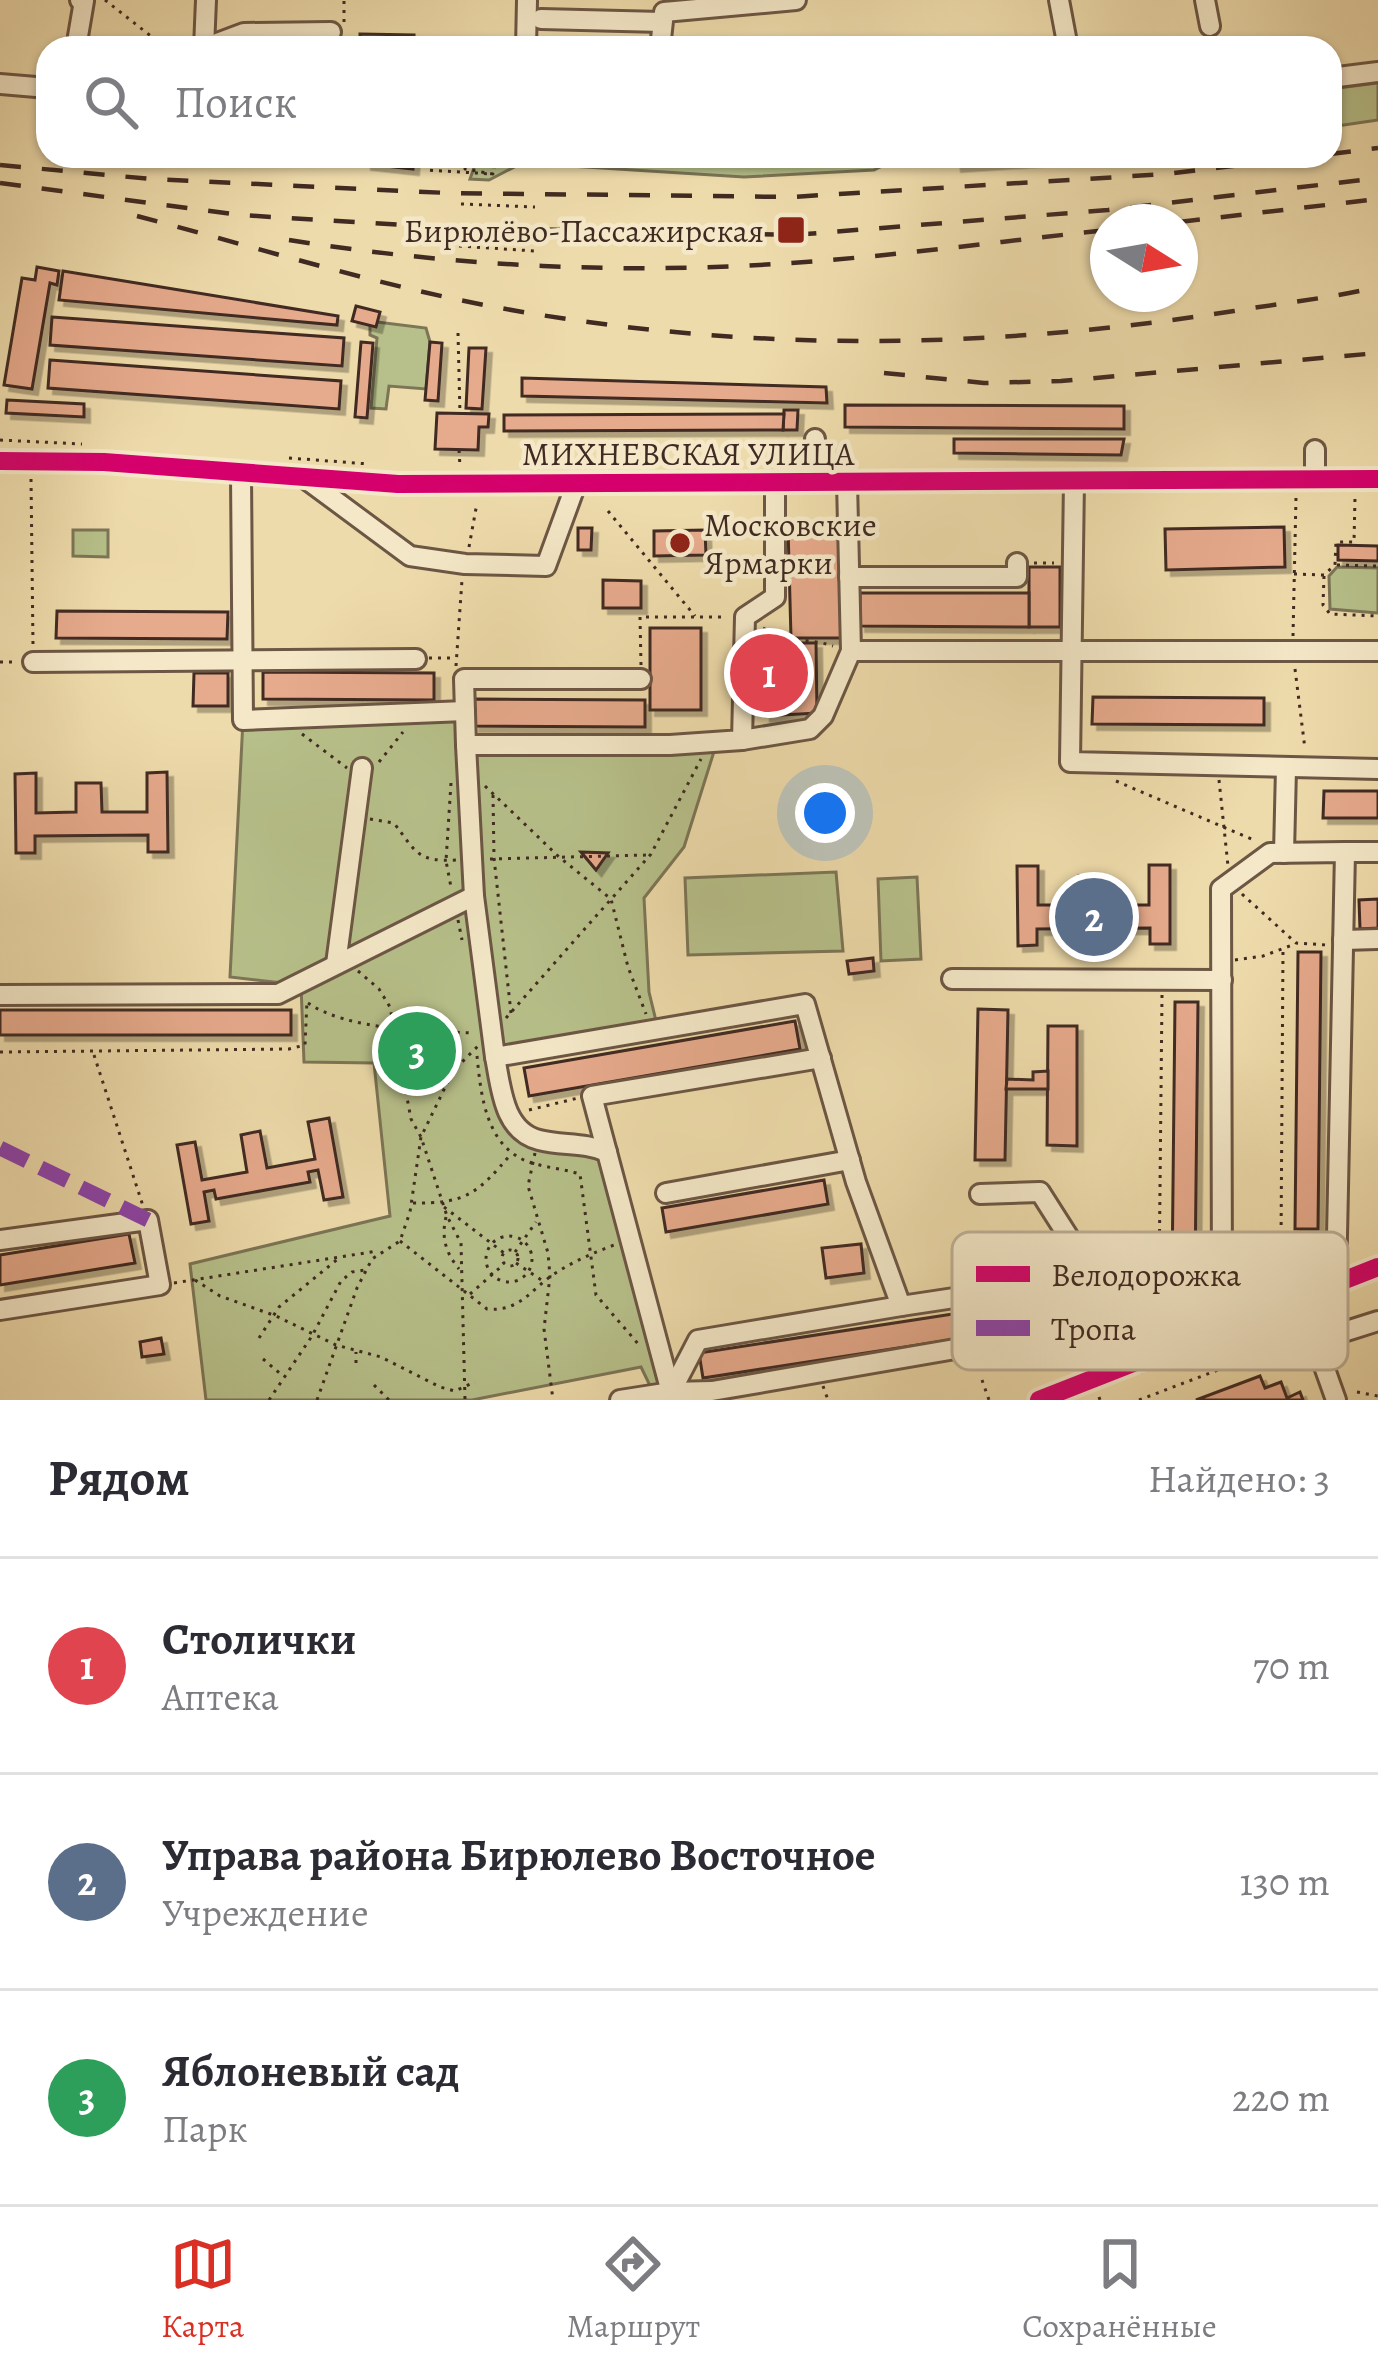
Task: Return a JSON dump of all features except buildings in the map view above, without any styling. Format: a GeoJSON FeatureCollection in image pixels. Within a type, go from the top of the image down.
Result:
{"type":"FeatureCollection","features":[{"type":"Feature","properties":{"kind":"street"},"geometry":{"type":"LineString","coordinates":[[78,36],[84,1],[80,0]]}},
{"type":"Feature","properties":{"kind":"street"},"geometry":{"type":"LineString","coordinates":[[204,36],[206,0]]}},
{"type":"Feature","properties":{"kind":"street"},"geometry":{"type":"LineString","coordinates":[[526,36],[527,0]]}},
{"type":"Feature","properties":{"kind":"street"},"geometry":{"type":"LineString","coordinates":[[541,19],[796,0]]}},
{"type":"Feature","properties":{"kind":"street"},"geometry":{"type":"LineString","coordinates":[[1059,0],[1066,36]]}},
{"type":"Feature","properties":{"kind":"street"},"geometry":{"type":"LineString","coordinates":[[1205,0],[1210,26]]}},
{"type":"Feature","properties":{"kind":"street"},"geometry":{"type":"LineString","coordinates":[[236,36],[331,32]]}},
{"type":"Feature","properties":{"kind":"street"},"geometry":{"type":"LineString","coordinates":[[1342,76],[1378,72]]}},
{"type":"Feature","properties":{"kind":"street"},"geometry":{"type":"LineString","coordinates":[[0,84],[36,87]]}},
{"type":"Feature","properties":{"kind":"street"},"geometry":{"type":"LineString","coordinates":[[815,439],[816,482]]}},
{"type":"Feature","properties":{"kind":"street"},"geometry":{"type":"LineString","coordinates":[[1315,450],[1315,479]]}},
{"type":"Feature","properties":{"kind":"street","name":"МИХНЕВСКАЯ УЛИЦА"},"geometry":{"type":"LineString","coordinates":[[0,461],[104,462],[306,479],[576,484],[1378,478]]}},
{"type":"Feature","properties":{"kind":"street"},"geometry":{"type":"LineString","coordinates":[[241,475],[243,720],[465,711]]}},
{"type":"Feature","properties":{"kind":"street"},"geometry":{"type":"LineString","coordinates":[[306,479],[410,556],[465,564],[546,566],[576,484]]}},
{"type":"Feature","properties":{"kind":"street"},"geometry":{"type":"LineString","coordinates":[[1074,481],[1070,762],[1378,770]]}},
{"type":"Feature","properties":{"kind":"street"},"geometry":{"type":"LineString","coordinates":[[742,740],[745,616],[775,596],[775,482]]}},
{"type":"Feature","properties":{"kind":"street"},"geometry":{"type":"LineString","coordinates":[[466,745],[707,743],[810,729],[823,716],[850,651],[847,482]]}},
{"type":"Feature","properties":{"kind":"street"},"geometry":{"type":"LineString","coordinates":[[849,578],[1017,577],[1016,562]]}},
{"type":"Feature","properties":{"kind":"street"},"geometry":{"type":"LineString","coordinates":[[850,651],[1378,651]]}},
{"type":"Feature","properties":{"kind":"street"},"geometry":{"type":"LineString","coordinates":[[33,662],[416,659]]}},
{"type":"Feature","properties":{"kind":"street"},"geometry":{"type":"LineString","coordinates":[[607,1152],[574,1142],[538,1140],[519,1130],[510,1116],[495,1057],[475,896],[464,679],[641,679]]}},
{"type":"Feature","properties":{"kind":"street"},"geometry":{"type":"LineString","coordinates":[[1284,853],[1286,768]]}},
{"type":"Feature","properties":{"kind":"street"},"geometry":{"type":"LineString","coordinates":[[341,962],[361,778]]}},
{"type":"Feature","properties":{"kind":"street"},"geometry":{"type":"LineString","coordinates":[[1222,1232],[1221,889],[1270,853],[1378,851]]}},
{"type":"Feature","properties":{"kind":"street"},"geometry":{"type":"LineString","coordinates":[[1337,1232],[1346,852]]}},
{"type":"Feature","properties":{"kind":"street"},"geometry":{"type":"LineString","coordinates":[[0,995],[278,994],[475,896]]}},
{"type":"Feature","properties":{"kind":"street"},"geometry":{"type":"LineString","coordinates":[[1343,940],[1378,939]]}},
{"type":"Feature","properties":{"kind":"street"},"geometry":{"type":"LineString","coordinates":[[952,979],[1162,981],[1222,970]]}},
{"type":"Feature","properties":{"kind":"street"},"geometry":{"type":"LineString","coordinates":[[495,1057],[805,1004],[850,1160],[901,1306]]}},
{"type":"Feature","properties":{"kind":"street"},"geometry":{"type":"LineString","coordinates":[[672,1396],[592,1096],[821,1058]]}},
{"type":"Feature","properties":{"kind":"street"},"geometry":{"type":"LineString","coordinates":[[666,1193],[850,1160]]}},
{"type":"Feature","properties":{"kind":"street"},"geometry":{"type":"LineString","coordinates":[[980,1194],[1040,1192],[1065,1232]]}},
{"type":"Feature","properties":{"kind":"street"},"geometry":{"type":"LineString","coordinates":[[0,1240],[148,1220],[160,1285],[0,1310]]}},
{"type":"Feature","properties":{"kind":"street"},"geometry":{"type":"LineString","coordinates":[[1348,1279],[1378,1267]]}},
{"type":"Feature","properties":{"kind":"street"},"geometry":{"type":"LineString","coordinates":[[672,1396],[698,1340],[952,1298]]}},
{"type":"Feature","properties":{"kind":"street"},"geometry":{"type":"LineString","coordinates":[[1348,1329],[1378,1321]]}},
{"type":"Feature","properties":{"kind":"street"},"geometry":{"type":"LineString","coordinates":[[620,1400],[712,1391],[952,1350]]}},
{"type":"Feature","properties":{"kind":"street"},"geometry":{"type":"LineString","coordinates":[[1039,1400],[1117,1370]]}},
{"type":"Feature","properties":{"kind":"street"},"geometry":{"type":"LineString","coordinates":[[1325,1370],[1336,1400]]}},
{"type":"Feature","properties":{"kind":"path"},"geometry":{"type":"LineString","coordinates":[[105,0],[151,36]]}},
{"type":"Feature","properties":{"kind":"path"},"geometry":{"type":"LineString","coordinates":[[344,0],[344,14]]}},
{"type":"Feature","properties":{"kind":"path"},"geometry":{"type":"LineString","coordinates":[[426,168],[493,174],[465,168]]}},
{"type":"Feature","properties":{"kind":"path"},"geometry":{"type":"LineString","coordinates":[[461,204],[535,207]]}},
{"type":"Feature","properties":{"kind":"path"},"geometry":{"type":"LineString","coordinates":[[459,246],[535,250]]}},
{"type":"Feature","properties":{"kind":"path"},"geometry":{"type":"LineString","coordinates":[[458,333],[460,413]]}},
{"type":"Feature","properties":{"kind":"path"},"geometry":{"type":"LineString","coordinates":[[459,450],[460,469]]}},
{"type":"Feature","properties":{"kind":"path"},"geometry":{"type":"LineString","coordinates":[[31,479],[33,662]]}},
{"type":"Feature","properties":{"kind":"path"},"geometry":{"type":"LineString","coordinates":[[1294,574],[1324,574],[1335,565],[1336,542],[1354,542],[1355,495]]}},
{"type":"Feature","properties":{"kind":"path"},"geometry":{"type":"LineString","coordinates":[[1296,497],[1293,651],[1307,769]]}},
{"type":"Feature","properties":{"kind":"path"},"geometry":{"type":"LineString","coordinates":[[608,511],[696,617]]}},
{"type":"Feature","properties":{"kind":"path"},"geometry":{"type":"LineString","coordinates":[[1016,562],[1074,562]]}},
{"type":"Feature","properties":{"kind":"path"},"geometry":{"type":"LineString","coordinates":[[1335,565],[1378,566]]}},
{"type":"Feature","properties":{"kind":"path"},"geometry":{"type":"LineString","coordinates":[[1324,574],[1323,605],[1330,614],[1378,616]]}},
{"type":"Feature","properties":{"kind":"path"},"geometry":{"type":"LineString","coordinates":[[416,659],[456,654],[459,600]]}},
{"type":"Feature","properties":{"kind":"path"},"geometry":{"type":"LineString","coordinates":[[641,679],[640,617],[745,616],[783,640],[817,641],[850,651]]}},
{"type":"Feature","properties":{"kind":"path"},"geometry":{"type":"LineString","coordinates":[[281,719],[361,778],[421,714]]}},
{"type":"Feature","properties":{"kind":"path"},"geometry":{"type":"LineString","coordinates":[[160,1285],[382,1250],[400,1241],[421,1137],[453,1071],[493,1033],[650,855],[698,771],[707,743]]}},
{"type":"Feature","properties":{"kind":"path"},"geometry":{"type":"LineString","coordinates":[[469,770],[557,856],[611,899],[642,1008],[658,1029]]}},
{"type":"Feature","properties":{"kind":"path"},"geometry":{"type":"LineString","coordinates":[[1114,781],[1284,853]]}},
{"type":"Feature","properties":{"kind":"path"},"geometry":{"type":"LineString","coordinates":[[493,794],[494,858],[511,1013]]}},
{"type":"Feature","properties":{"kind":"path"},"geometry":{"type":"LineString","coordinates":[[356,818],[394,823],[429,862],[650,855]]}},
{"type":"Feature","properties":{"kind":"path"},"geometry":{"type":"LineString","coordinates":[[1222,970],[1296,943]]}},
{"type":"Feature","properties":{"kind":"path"},"geometry":{"type":"LineString","coordinates":[[1281,1232],[1283,950]]}},
{"type":"Feature","properties":{"kind":"path"},"geometry":{"type":"LineString","coordinates":[[341,962],[379,989],[390,1007],[411,1118],[461,1243],[465,1400]]}},
{"type":"Feature","properties":{"kind":"path"},"geometry":{"type":"LineString","coordinates":[[1160,1232],[1162,981]]}},
{"type":"Feature","properties":{"kind":"path"},"geometry":{"type":"LineString","coordinates":[[0,1052],[289,1049],[305,1045],[307,1001],[343,1018],[394,1027],[493,1033]]}},
{"type":"Feature","properties":{"kind":"path"},"geometry":{"type":"LineString","coordinates":[[93,1054],[148,1220]]}},
{"type":"Feature","properties":{"kind":"path"},"geometry":{"type":"LineString","coordinates":[[538,1106],[592,1096]]}},
{"type":"Feature","properties":{"kind":"path"},"geometry":{"type":"LineString","coordinates":[[538,1140],[528,1186],[548,1253],[544,1328],[553,1400]]}},
{"type":"Feature","properties":{"kind":"path"},"geometry":{"type":"LineString","coordinates":[[411,1203],[443,1205],[474,1193],[512,1153]]}},
{"type":"Feature","properties":{"kind":"path"},"geometry":{"type":"LineString","coordinates":[[443,1205],[504,1253],[515,1252]]}},
{"type":"Feature","properties":{"kind":"path"},"geometry":{"type":"LineString","coordinates":[[447,1216],[446,1250],[460,1270]]}},
{"type":"Feature","properties":{"kind":"path"},"geometry":{"type":"LineString","coordinates":[[537,1220],[515,1252],[516,1262],[544,1282]]}},
{"type":"Feature","properties":{"kind":"path"},"geometry":{"type":"LineString","coordinates":[[508,1237],[524,1241],[532,1258],[528,1271],[511,1281],[492,1274],[487,1263],[492,1245],[508,1237]]}},
{"type":"Feature","properties":{"kind":"path"},"geometry":{"type":"LineString","coordinates":[[400,1241],[487,1309],[500,1310],[527,1299],[550,1276],[590,1254],[630,1239]]}},
{"type":"Feature","properties":{"kind":"path"},"geometry":{"type":"LineString","coordinates":[[317,1400],[366,1270],[382,1250]]}},
{"type":"Feature","properties":{"kind":"path"},"geometry":{"type":"LineString","coordinates":[[504,1253],[504,1264]]}},
{"type":"Feature","properties":{"kind":"path"},"geometry":{"type":"LineString","coordinates":[[259,1338],[272,1315],[340,1257]]}},
{"type":"Feature","properties":{"kind":"path"},"geometry":{"type":"LineString","coordinates":[[504,1264],[516,1262]]}},
{"type":"Feature","properties":{"kind":"path"},"geometry":{"type":"LineString","coordinates":[[469,1295],[504,1264]]}},
{"type":"Feature","properties":{"kind":"path"},"geometry":{"type":"LineString","coordinates":[[269,1400],[312,1336],[341,1281],[352,1272],[366,1270]]}},
{"type":"Feature","properties":{"kind":"path"},"geometry":{"type":"LineString","coordinates":[[195,1280],[220,1296],[336,1346],[381,1357],[440,1387],[464,1389],[475,1382]]}},
{"type":"Feature","properties":{"kind":"path"},"geometry":{"type":"LineString","coordinates":[[356,1363],[357,1351]]}},
{"type":"Feature","properties":{"kind":"path"},"geometry":{"type":"LineString","coordinates":[[263,1359],[284,1377]]}},
{"type":"Feature","properties":{"kind":"path"},"geometry":{"type":"LineString","coordinates":[[1139,1400],[1224,1370]]}},
{"type":"Feature","properties":{"kind":"path"},"geometry":{"type":"LineString","coordinates":[[982,1380],[989,1400]]}},
{"type":"Feature","properties":{"kind":"path"},"geometry":{"type":"LineString","coordinates":[[374,1385],[389,1400]]}},
{"type":"Feature","properties":{"kind":"path"},"geometry":{"type":"LineString","coordinates":[[1357,1392],[1378,1396]]}},
{"type":"Feature","properties":{"kind":"green space"},"geometry":{"type":"Polygon","coordinates":[[[1378,83],[1378,120],[1342,125],[1342,88],[1378,83]]]}},
{"type":"Feature","properties":{"kind":"green space"},"geometry":{"type":"Polygon","coordinates":[[[474,168],[512,168],[489,180],[470,179],[474,168]]]}},
{"type":"Feature","properties":{"kind":"green space"},"geometry":{"type":"Polygon","coordinates":[[[601,168],[878,168],[744,177],[601,168]]]}},
{"type":"Feature","properties":{"kind":"green space"},"geometry":{"type":"Polygon","coordinates":[[[370,325],[426,328],[430,342],[426,389],[389,386],[386,409],[371,408],[377,338],[370,335],[370,325]]]}},
{"type":"Feature","properties":{"kind":"green space"},"geometry":{"type":"Polygon","coordinates":[[[73,530],[108,530],[108,557],[73,556],[73,530]]]}},
{"type":"Feature","properties":{"kind":"green space"},"geometry":{"type":"Polygon","coordinates":[[[1337,567],[1378,568],[1378,613],[1330,609],[1329,576],[1337,567]]]}},
{"type":"Feature","properties":{"kind":"green space"},"geometry":{"type":"Polygon","coordinates":[[[465,711],[466,744],[717,742],[684,847],[644,898],[649,992],[658,1029],[496,1057],[519,1130],[607,1152],[671,1392],[654,1394],[641,1367],[472,1400],[206,1400],[190,1264],[390,1216],[374,1063],[304,1062],[301,985],[230,977],[243,720],[465,711]]]}},
{"type":"Feature","properties":{"kind":"green space"},"geometry":{"type":"Polygon","coordinates":[[[836,872],[843,951],[688,955],[685,878],[836,872]]]}},
{"type":"Feature","properties":{"kind":"green space"},"geometry":{"type":"Polygon","coordinates":[[[917,877],[921,959],[881,961],[878,879],[917,877]]]}},
{"type":"Feature","properties":{"kind":"railway"},"geometry":{"type":"LineString","coordinates":[[1342,152],[1378,148]]}},
{"type":"Feature","properties":{"kind":"railway"},"geometry":{"type":"LineString","coordinates":[[0,165],[151,179],[448,193],[791,197],[1216,168]]}},
{"type":"Feature","properties":{"kind":"railway"},"geometry":{"type":"LineString","coordinates":[[0,183],[240,215],[436,227],[793,235],[1108,210],[1378,178]]}},
{"type":"Feature","properties":{"kind":"railway"},"geometry":{"type":"LineString","coordinates":[[1198,220],[1378,199]]}},
{"type":"Feature","properties":{"kind":"railway"},"geometry":{"type":"LineString","coordinates":[[137,216],[469,302],[697,334],[876,341],[1054,333],[1144,324],[1378,287]]}},
{"type":"Feature","properties":{"kind":"railway"},"geometry":{"type":"LineString","coordinates":[[289,240],[476,262],[665,268],[830,260],[1090,232]]}},
{"type":"Feature","properties":{"kind":"railway"},"geometry":{"type":"LineString","coordinates":[[884,373],[984,383],[1061,381],[1378,353]]}},
{"type":"Feature","properties":{"kind":"marked path"},"geometry":{"type":"LineString","coordinates":[[0,1148],[148,1220]]}},
{"type":"Feature","properties":{"kind":"cycle path"},"geometry":{"type":"LineString","coordinates":[[0,461],[104,462],[398,484],[1378,479]]}},
{"type":"Feature","properties":{"kind":"cycle path"},"geometry":{"type":"LineString","coordinates":[[1348,1279],[1378,1267]]}},
{"type":"Feature","properties":{"kind":"cycle path"},"geometry":{"type":"LineString","coordinates":[[1039,1400],[1115,1370]]}},
{"type":"Feature","properties":{"kind":"place","name":"Бирюлёво-Пассажирская"},"geometry":{"type":"Point","coordinates":[791,230]}},
{"type":"Feature","properties":{"kind":"place","name":"Московские Ярмарки"},"geometry":{"type":"Point","coordinates":[680,543]}},
{"type":"Feature","properties":{"kind":"place","name":"Столички"},"geometry":{"type":"Point","coordinates":[769,673]}},
{"type":"Feature","properties":{"kind":"place","name":"Управа района Бирюлево Восточное"},"geometry":{"type":"Point","coordinates":[1094,917]}},
{"type":"Feature","properties":{"kind":"place","name":"Яблоневый сад"},"geometry":{"type":"Point","coordinates":[417,1051]}}]}
